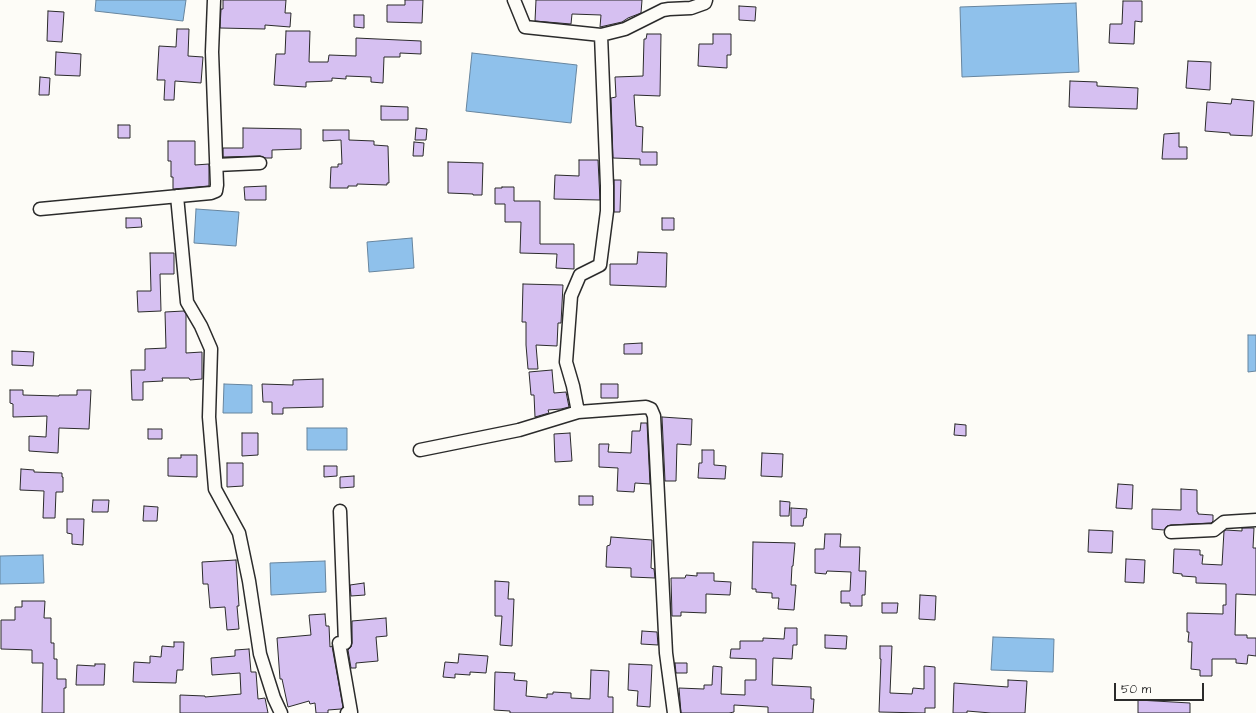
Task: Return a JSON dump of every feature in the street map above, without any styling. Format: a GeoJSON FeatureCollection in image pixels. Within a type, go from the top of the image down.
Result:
{"type":"FeatureCollection","features":[{"type":"Feature","properties":{"kind":"street"},"geometry":{"type":"LineString","coordinates":[[40,210],[211,193],[216,191],[212,68],[214,0]]}},
{"type":"Feature","properties":{"kind":"street"},"geometry":{"type":"LineString","coordinates":[[514,0],[526,27],[601,35],[625,29],[663,10],[691,8],[705,2],[706,0]]}},
{"type":"Feature","properties":{"kind":"street"},"geometry":{"type":"LineString","coordinates":[[578,412],[573,386],[566,362],[571,296],[580,275],[600,265],[607,211],[601,35]]}},
{"type":"Feature","properties":{"kind":"street"},"geometry":{"type":"LineString","coordinates":[[216,165],[260,163]]}},
{"type":"Feature","properties":{"kind":"street"},"geometry":{"type":"LineString","coordinates":[[177,196],[187,302],[202,326],[211,349],[209,417],[215,489],[239,533],[249,581],[260,654],[274,698],[281,713]]}},
{"type":"Feature","properties":{"kind":"street"},"geometry":{"type":"LineString","coordinates":[[420,450],[519,430],[578,412],[646,407],[651,409],[654,416],[666,653],[674,713]]}},
{"type":"Feature","properties":{"kind":"street"},"geometry":{"type":"LineString","coordinates":[[340,511],[345,643],[339,643],[351,712],[347,713]]}},
{"type":"Feature","properties":{"kind":"street"},"geometry":{"type":"LineString","coordinates":[[1171,532],[1214,530],[1224,522],[1256,520]]}},
{"type":"Feature","properties":{"kind":"water"},"geometry":{"type":"Polygon","coordinates":[[[96,0],[186,0],[183,21],[95,11],[96,0]]]}},
{"type":"Feature","properties":{"kind":"water"},"geometry":{"type":"Polygon","coordinates":[[[1076,3],[1079,72],[962,77],[960,7],[1076,3]]]}},
{"type":"Feature","properties":{"kind":"water"},"geometry":{"type":"Polygon","coordinates":[[[472,53],[577,65],[571,123],[466,111],[472,53]]]}},
{"type":"Feature","properties":{"kind":"water"},"geometry":{"type":"Polygon","coordinates":[[[196,209],[239,212],[236,246],[194,243],[196,209]]]}},
{"type":"Feature","properties":{"kind":"water"},"geometry":{"type":"Polygon","coordinates":[[[412,238],[414,268],[369,272],[367,242],[412,238]]]}},
{"type":"Feature","properties":{"kind":"water"},"geometry":{"type":"Polygon","coordinates":[[[1248,335],[1256,335],[1256,371],[1248,372],[1248,335]]]}},
{"type":"Feature","properties":{"kind":"water"},"geometry":{"type":"Polygon","coordinates":[[[224,384],[252,385],[252,413],[223,413],[224,384]]]}},
{"type":"Feature","properties":{"kind":"water"},"geometry":{"type":"Polygon","coordinates":[[[307,428],[347,428],[347,450],[307,450],[307,428]]]}},
{"type":"Feature","properties":{"kind":"water"},"geometry":{"type":"Polygon","coordinates":[[[43,555],[44,583],[0,584],[0,556],[43,555]]]}},
{"type":"Feature","properties":{"kind":"water"},"geometry":{"type":"Polygon","coordinates":[[[325,561],[326,592],[271,595],[270,563],[325,561]]]}},
{"type":"Feature","properties":{"kind":"water"},"geometry":{"type":"Polygon","coordinates":[[[993,637],[1054,639],[1053,672],[991,670],[993,637]]]}},
{"type":"Feature","properties":{"kind":"building"},"geometry":{"type":"Polygon","coordinates":[[[223,0],[286,0],[285,13],[291,13],[290,27],[265,25],[265,29],[220,28],[223,0]]]}},
{"type":"Feature","properties":{"kind":"building"},"geometry":{"type":"Polygon","coordinates":[[[405,0],[423,0],[422,23],[387,22],[387,5],[405,5],[405,0]]]}},
{"type":"Feature","properties":{"kind":"building"},"geometry":{"type":"Polygon","coordinates":[[[536,0],[642,0],[641,13],[622,22],[600,27],[601,15],[572,14],[571,24],[535,21],[536,0]]]}},
{"type":"Feature","properties":{"kind":"building"},"geometry":{"type":"Polygon","coordinates":[[[1123,1],[1142,1],[1142,22],[1135,21],[1134,44],[1109,43],[1110,24],[1122,24],[1123,1]]]}},
{"type":"Feature","properties":{"kind":"building"},"geometry":{"type":"Polygon","coordinates":[[[739,6],[756,7],[755,21],[739,20],[739,6]]]}},
{"type":"Feature","properties":{"kind":"building"},"geometry":{"type":"Polygon","coordinates":[[[48,11],[64,12],[62,42],[47,41],[48,11]]]}},
{"type":"Feature","properties":{"kind":"building"},"geometry":{"type":"Polygon","coordinates":[[[354,15],[364,15],[364,28],[354,27],[354,15]]]}},
{"type":"Feature","properties":{"kind":"building"},"geometry":{"type":"Polygon","coordinates":[[[177,29],[189,29],[188,56],[203,57],[201,83],[175,81],[174,100],[164,100],[165,80],[157,80],[159,46],[176,47],[177,29]]]}},
{"type":"Feature","properties":{"kind":"building"},"geometry":{"type":"Polygon","coordinates":[[[286,31],[310,31],[309,62],[328,62],[329,55],[356,56],[356,38],[421,41],[421,54],[400,53],[400,57],[384,57],[383,83],[371,82],[371,77],[346,76],[346,79],[332,78],[332,81],[306,82],[306,87],[274,85],[276,54],[285,54],[286,31]]]}},
{"type":"Feature","properties":{"kind":"building"},"geometry":{"type":"Polygon","coordinates":[[[647,34],[661,34],[660,96],[634,95],[636,126],[643,127],[642,152],[657,152],[657,165],[640,165],[640,159],[613,158],[611,98],[616,97],[615,77],[643,76],[644,39],[646,39],[647,34]]]}},
{"type":"Feature","properties":{"kind":"building"},"geometry":{"type":"Polygon","coordinates":[[[713,34],[731,34],[731,55],[727,55],[727,68],[698,66],[699,44],[713,44],[713,34]]]}},
{"type":"Feature","properties":{"kind":"building"},"geometry":{"type":"Polygon","coordinates":[[[56,52],[81,54],[80,76],[55,75],[56,52]]]}},
{"type":"Feature","properties":{"kind":"building"},"geometry":{"type":"Polygon","coordinates":[[[1188,61],[1211,62],[1210,90],[1186,88],[1188,61]]]}},
{"type":"Feature","properties":{"kind":"building"},"geometry":{"type":"Polygon","coordinates":[[[40,77],[50,78],[49,95],[39,95],[40,77]]]}},
{"type":"Feature","properties":{"kind":"building"},"geometry":{"type":"Polygon","coordinates":[[[1070,81],[1097,82],[1097,86],[1138,88],[1137,109],[1069,107],[1070,81]]]}},
{"type":"Feature","properties":{"kind":"building"},"geometry":{"type":"Polygon","coordinates":[[[1232,99],[1254,101],[1252,136],[1230,135],[1230,133],[1205,131],[1207,102],[1231,104],[1232,99]]]}},
{"type":"Feature","properties":{"kind":"building"},"geometry":{"type":"Polygon","coordinates":[[[381,106],[408,107],[408,120],[381,120],[381,106]]]}},
{"type":"Feature","properties":{"kind":"building"},"geometry":{"type":"Polygon","coordinates":[[[118,125],[130,125],[130,138],[118,138],[118,125]]]}},
{"type":"Feature","properties":{"kind":"building"},"geometry":{"type":"Polygon","coordinates":[[[243,128],[301,129],[301,149],[272,150],[272,158],[260,156],[223,157],[223,148],[243,148],[243,128]]]}},
{"type":"Feature","properties":{"kind":"building"},"geometry":{"type":"Polygon","coordinates":[[[416,128],[427,129],[426,140],[415,140],[416,128]]]}},
{"type":"Feature","properties":{"kind":"building"},"geometry":{"type":"Polygon","coordinates":[[[323,130],[349,130],[349,140],[374,141],[374,145],[388,146],[389,183],[387,183],[387,185],[357,184],[357,186],[348,186],[348,188],[330,188],[331,167],[338,167],[338,164],[342,164],[341,140],[323,141],[323,130]]]}},
{"type":"Feature","properties":{"kind":"building"},"geometry":{"type":"Polygon","coordinates":[[[1179,133],[1179,147],[1187,147],[1187,159],[1162,159],[1164,134],[1179,133]]]}},
{"type":"Feature","properties":{"kind":"building"},"geometry":{"type":"Polygon","coordinates":[[[168,141],[195,141],[195,165],[209,164],[209,186],[173,189],[171,161],[168,161],[168,141]]]}},
{"type":"Feature","properties":{"kind":"building"},"geometry":{"type":"Polygon","coordinates":[[[414,142],[424,143],[423,156],[413,156],[414,142]]]}},
{"type":"Feature","properties":{"kind":"building"},"geometry":{"type":"Polygon","coordinates":[[[579,160],[598,160],[600,200],[554,199],[555,175],[579,176],[579,160]]]}},
{"type":"Feature","properties":{"kind":"building"},"geometry":{"type":"Polygon","coordinates":[[[448,162],[483,163],[482,195],[448,193],[448,162]]]}},
{"type":"Feature","properties":{"kind":"building"},"geometry":{"type":"Polygon","coordinates":[[[614,180],[621,180],[620,212],[614,212],[614,180]]]}},
{"type":"Feature","properties":{"kind":"building"},"geometry":{"type":"Polygon","coordinates":[[[266,186],[266,200],[245,200],[244,187],[266,186]]]}},
{"type":"Feature","properties":{"kind":"building"},"geometry":{"type":"Polygon","coordinates":[[[514,187],[514,201],[540,201],[540,244],[574,244],[574,269],[556,268],[557,254],[520,253],[521,222],[505,222],[505,204],[495,204],[495,188],[514,187]]]}},
{"type":"Feature","properties":{"kind":"building"},"geometry":{"type":"Polygon","coordinates":[[[126,218],[141,218],[142,227],[126,228],[126,218]]]}},
{"type":"Feature","properties":{"kind":"building"},"geometry":{"type":"Polygon","coordinates":[[[662,218],[674,218],[674,230],[662,230],[662,218]]]}},
{"type":"Feature","properties":{"kind":"building"},"geometry":{"type":"Polygon","coordinates":[[[638,252],[667,253],[666,287],[610,285],[610,264],[637,264],[638,252]]]}},
{"type":"Feature","properties":{"kind":"building"},"geometry":{"type":"Polygon","coordinates":[[[150,253],[174,253],[174,274],[160,274],[161,311],[138,312],[137,291],[151,291],[150,253]]]}},
{"type":"Feature","properties":{"kind":"building"},"geometry":{"type":"Polygon","coordinates":[[[523,284],[563,285],[561,323],[558,323],[557,346],[536,345],[538,369],[528,369],[526,322],[522,322],[523,284]]]}},
{"type":"Feature","properties":{"kind":"building"},"geometry":{"type":"Polygon","coordinates":[[[184,311],[186,314],[186,353],[202,352],[202,379],[190,380],[189,378],[162,378],[163,381],[143,382],[143,400],[132,400],[131,370],[145,370],[145,349],[166,348],[165,312],[184,311]]]}},
{"type":"Feature","properties":{"kind":"building"},"geometry":{"type":"Polygon","coordinates":[[[642,343],[642,354],[624,354],[624,344],[642,343]]]}},
{"type":"Feature","properties":{"kind":"building"},"geometry":{"type":"Polygon","coordinates":[[[12,351],[34,352],[33,366],[12,365],[12,351]]]}},
{"type":"Feature","properties":{"kind":"building"},"geometry":{"type":"Polygon","coordinates":[[[552,370],[554,393],[566,392],[569,407],[548,410],[549,413],[535,417],[534,395],[531,395],[529,372],[552,370]]]}},
{"type":"Feature","properties":{"kind":"building"},"geometry":{"type":"Polygon","coordinates":[[[323,379],[323,407],[283,408],[283,414],[272,414],[272,402],[263,402],[262,384],[293,385],[293,380],[323,379]]]}},
{"type":"Feature","properties":{"kind":"building"},"geometry":{"type":"Polygon","coordinates":[[[601,384],[618,384],[618,398],[601,398],[601,384]]]}},
{"type":"Feature","properties":{"kind":"building"},"geometry":{"type":"Polygon","coordinates":[[[10,390],[23,390],[23,395],[59,396],[77,395],[77,390],[91,390],[89,429],[59,428],[58,453],[29,451],[29,436],[46,437],[47,416],[13,417],[13,404],[10,403],[10,390]]]}},
{"type":"Feature","properties":{"kind":"building"},"geometry":{"type":"Polygon","coordinates":[[[662,417],[692,419],[691,445],[677,444],[676,481],[665,481],[662,417]]]}},
{"type":"Feature","properties":{"kind":"building"},"geometry":{"type":"Polygon","coordinates":[[[641,423],[647,423],[650,484],[635,483],[634,492],[617,491],[618,468],[599,467],[599,444],[609,444],[608,452],[631,453],[632,431],[640,431],[641,423]]]}},
{"type":"Feature","properties":{"kind":"building"},"geometry":{"type":"Polygon","coordinates":[[[955,424],[966,425],[966,436],[954,435],[955,424]]]}},
{"type":"Feature","properties":{"kind":"building"},"geometry":{"type":"Polygon","coordinates":[[[148,429],[162,429],[162,439],[148,439],[148,429]]]}},
{"type":"Feature","properties":{"kind":"building"},"geometry":{"type":"Polygon","coordinates":[[[242,433],[258,433],[258,455],[242,456],[242,433]]]}},
{"type":"Feature","properties":{"kind":"building"},"geometry":{"type":"Polygon","coordinates":[[[570,433],[572,461],[555,462],[554,434],[570,433]]]}},
{"type":"Feature","properties":{"kind":"building"},"geometry":{"type":"Polygon","coordinates":[[[702,450],[714,450],[714,465],[726,466],[725,479],[698,478],[699,463],[702,463],[702,450]]]}},
{"type":"Feature","properties":{"kind":"building"},"geometry":{"type":"Polygon","coordinates":[[[762,453],[783,454],[782,477],[761,476],[762,453]]]}},
{"type":"Feature","properties":{"kind":"building"},"geometry":{"type":"Polygon","coordinates":[[[181,455],[197,455],[197,477],[168,476],[168,458],[181,458],[181,455]]]}},
{"type":"Feature","properties":{"kind":"building"},"geometry":{"type":"Polygon","coordinates":[[[227,463],[243,463],[243,486],[227,487],[227,463]]]}},
{"type":"Feature","properties":{"kind":"building"},"geometry":{"type":"Polygon","coordinates":[[[324,466],[337,466],[337,476],[324,477],[324,466]]]}},
{"type":"Feature","properties":{"kind":"building"},"geometry":{"type":"Polygon","coordinates":[[[21,469],[34,470],[34,472],[62,473],[63,492],[56,492],[55,518],[43,518],[44,491],[20,490],[21,469]]]}},
{"type":"Feature","properties":{"kind":"building"},"geometry":{"type":"Polygon","coordinates":[[[354,476],[354,487],[340,488],[340,477],[354,476]]]}},
{"type":"Feature","properties":{"kind":"building"},"geometry":{"type":"Polygon","coordinates":[[[1118,484],[1133,485],[1132,509],[1116,508],[1118,484]]]}},
{"type":"Feature","properties":{"kind":"building"},"geometry":{"type":"Polygon","coordinates":[[[1181,489],[1197,490],[1198,514],[1213,515],[1213,521],[1211,523],[1171,525],[1167,526],[1164,530],[1152,529],[1152,509],[1181,510],[1181,489]]]}},
{"type":"Feature","properties":{"kind":"building"},"geometry":{"type":"Polygon","coordinates":[[[579,496],[593,496],[593,505],[579,505],[579,496]]]}},
{"type":"Feature","properties":{"kind":"building"},"geometry":{"type":"Polygon","coordinates":[[[93,500],[109,500],[108,512],[92,512],[93,500]]]}},
{"type":"Feature","properties":{"kind":"building"},"geometry":{"type":"Polygon","coordinates":[[[780,501],[790,502],[789,516],[780,516],[780,501]]]}},
{"type":"Feature","properties":{"kind":"building"},"geometry":{"type":"Polygon","coordinates":[[[144,506],[158,507],[157,521],[143,521],[144,506]]]}},
{"type":"Feature","properties":{"kind":"building"},"geometry":{"type":"Polygon","coordinates":[[[791,508],[807,509],[803,526],[791,526],[791,508]]]}},
{"type":"Feature","properties":{"kind":"building"},"geometry":{"type":"Polygon","coordinates":[[[67,519],[84,519],[83,545],[72,544],[72,534],[67,533],[67,519]]]}},
{"type":"Feature","properties":{"kind":"building"},"geometry":{"type":"Polygon","coordinates":[[[1242,528],[1254,528],[1253,548],[1256,548],[1256,595],[1236,594],[1235,635],[1247,635],[1247,638],[1256,638],[1256,656],[1248,655],[1247,664],[1236,663],[1236,659],[1212,659],[1212,676],[1200,676],[1200,670],[1191,669],[1192,642],[1188,642],[1189,632],[1187,632],[1187,613],[1223,614],[1223,605],[1226,605],[1226,584],[1196,583],[1196,577],[1182,576],[1182,574],[1173,573],[1174,549],[1200,550],[1200,555],[1203,555],[1202,564],[1222,565],[1224,531],[1242,531],[1242,528]]]}},
{"type":"Feature","properties":{"kind":"building"},"geometry":{"type":"Polygon","coordinates":[[[1089,530],[1113,531],[1112,553],[1088,552],[1089,530]]]}},
{"type":"Feature","properties":{"kind":"building"},"geometry":{"type":"Polygon","coordinates":[[[825,534],[841,534],[840,547],[860,547],[859,571],[866,571],[865,595],[862,595],[862,606],[850,606],[850,603],[841,603],[841,591],[850,591],[851,572],[827,571],[826,574],[815,573],[815,549],[824,549],[825,534]]]}},
{"type":"Feature","properties":{"kind":"building"},"geometry":{"type":"Polygon","coordinates":[[[611,537],[652,540],[651,568],[654,569],[655,578],[631,577],[631,568],[606,567],[607,546],[610,545],[611,537]]]}},
{"type":"Feature","properties":{"kind":"building"},"geometry":{"type":"Polygon","coordinates":[[[753,542],[795,543],[791,585],[796,585],[794,610],[778,609],[779,598],[772,598],[772,593],[756,592],[756,589],[752,589],[753,542]]]}},
{"type":"Feature","properties":{"kind":"building"},"geometry":{"type":"Polygon","coordinates":[[[1126,559],[1145,560],[1144,583],[1125,582],[1126,559]]]}},
{"type":"Feature","properties":{"kind":"building"},"geometry":{"type":"Polygon","coordinates":[[[236,560],[239,629],[227,630],[225,607],[210,608],[208,584],[203,584],[202,562],[236,560]]]}},
{"type":"Feature","properties":{"kind":"building"},"geometry":{"type":"Polygon","coordinates":[[[697,573],[714,573],[714,581],[731,582],[730,595],[706,594],[706,613],[681,612],[681,616],[672,616],[671,578],[685,578],[686,575],[697,576],[697,573]]]}},
{"type":"Feature","properties":{"kind":"building"},"geometry":{"type":"Polygon","coordinates":[[[495,581],[509,582],[508,599],[514,599],[512,646],[500,645],[502,616],[495,616],[495,581]]]}},
{"type":"Feature","properties":{"kind":"building"},"geometry":{"type":"Polygon","coordinates":[[[364,583],[365,595],[351,596],[350,585],[364,583]]]}},
{"type":"Feature","properties":{"kind":"building"},"geometry":{"type":"Polygon","coordinates":[[[920,595],[936,596],[935,620],[919,619],[920,595]]]}},
{"type":"Feature","properties":{"kind":"building"},"geometry":{"type":"Polygon","coordinates":[[[22,601],[45,601],[44,618],[51,618],[51,643],[54,643],[54,659],[57,659],[57,679],[66,679],[66,688],[64,688],[64,713],[42,713],[43,663],[32,663],[32,650],[1,649],[1,620],[15,620],[15,607],[22,607],[22,601]]]}},
{"type":"Feature","properties":{"kind":"building"},"geometry":{"type":"Polygon","coordinates":[[[882,603],[898,603],[897,613],[882,613],[882,603]]]}},
{"type":"Feature","properties":{"kind":"building"},"geometry":{"type":"Polygon","coordinates":[[[325,614],[326,626],[329,626],[330,647],[332,646],[343,707],[341,709],[328,710],[328,713],[316,713],[315,703],[310,704],[309,701],[288,707],[282,679],[280,679],[277,638],[311,635],[309,615],[325,614]]]}},
{"type":"Feature","properties":{"kind":"building"},"geometry":{"type":"Polygon","coordinates":[[[386,618],[387,636],[376,637],[378,661],[356,663],[356,668],[351,668],[348,650],[352,643],[352,621],[386,618]]]}},
{"type":"Feature","properties":{"kind":"building"},"geometry":{"type":"Polygon","coordinates":[[[785,628],[797,628],[797,645],[793,645],[792,659],[773,658],[772,685],[811,687],[811,699],[814,699],[813,713],[768,713],[768,707],[734,705],[734,712],[729,713],[681,713],[679,688],[704,689],[704,685],[712,685],[713,666],[722,667],[721,694],[745,695],[745,680],[756,680],[756,659],[730,658],[731,649],[740,649],[740,641],[763,641],[763,638],[784,639],[785,628]]]}},
{"type":"Feature","properties":{"kind":"building"},"geometry":{"type":"Polygon","coordinates":[[[642,631],[657,632],[658,645],[641,644],[642,631]]]}},
{"type":"Feature","properties":{"kind":"building"},"geometry":{"type":"Polygon","coordinates":[[[825,635],[847,636],[846,649],[825,648],[825,635]]]}},
{"type":"Feature","properties":{"kind":"building"},"geometry":{"type":"Polygon","coordinates":[[[174,642],[184,642],[183,670],[177,670],[176,683],[133,682],[134,662],[150,663],[150,656],[161,657],[162,646],[174,647],[174,642]]]}},
{"type":"Feature","properties":{"kind":"building"},"geometry":{"type":"Polygon","coordinates":[[[880,646],[892,646],[890,693],[912,694],[913,688],[924,689],[924,666],[935,667],[935,708],[925,708],[925,713],[879,712],[880,646]]]}},
{"type":"Feature","properties":{"kind":"building"},"geometry":{"type":"Polygon","coordinates":[[[249,649],[251,672],[256,672],[258,699],[265,698],[268,713],[180,713],[180,695],[205,697],[241,694],[240,673],[212,675],[211,658],[235,656],[235,650],[249,649]]]}},
{"type":"Feature","properties":{"kind":"building"},"geometry":{"type":"Polygon","coordinates":[[[459,654],[488,656],[486,673],[470,672],[470,675],[455,674],[455,678],[443,677],[445,662],[458,663],[459,654]]]}},
{"type":"Feature","properties":{"kind":"building"},"geometry":{"type":"Polygon","coordinates":[[[675,663],[687,663],[687,673],[676,673],[675,663]]]}},
{"type":"Feature","properties":{"kind":"building"},"geometry":{"type":"Polygon","coordinates":[[[95,664],[105,664],[104,685],[76,685],[77,665],[95,666],[95,664]]]}},
{"type":"Feature","properties":{"kind":"building"},"geometry":{"type":"Polygon","coordinates":[[[629,664],[652,665],[650,707],[637,706],[638,691],[628,690],[629,664]]]}},
{"type":"Feature","properties":{"kind":"building"},"geometry":{"type":"Polygon","coordinates":[[[591,670],[609,671],[608,697],[613,697],[613,713],[510,713],[510,711],[494,710],[495,672],[515,673],[514,680],[527,681],[526,696],[547,698],[547,694],[553,694],[553,692],[571,693],[571,698],[590,699],[591,670]]]}},
{"type":"Feature","properties":{"kind":"building"},"geometry":{"type":"Polygon","coordinates":[[[1008,680],[1027,681],[1025,713],[967,711],[967,713],[953,713],[954,683],[1008,687],[1008,680]]]}},
{"type":"Feature","properties":{"kind":"building"},"geometry":{"type":"Polygon","coordinates":[[[1138,700],[1190,703],[1190,713],[1138,713],[1138,700]]]}}]}
